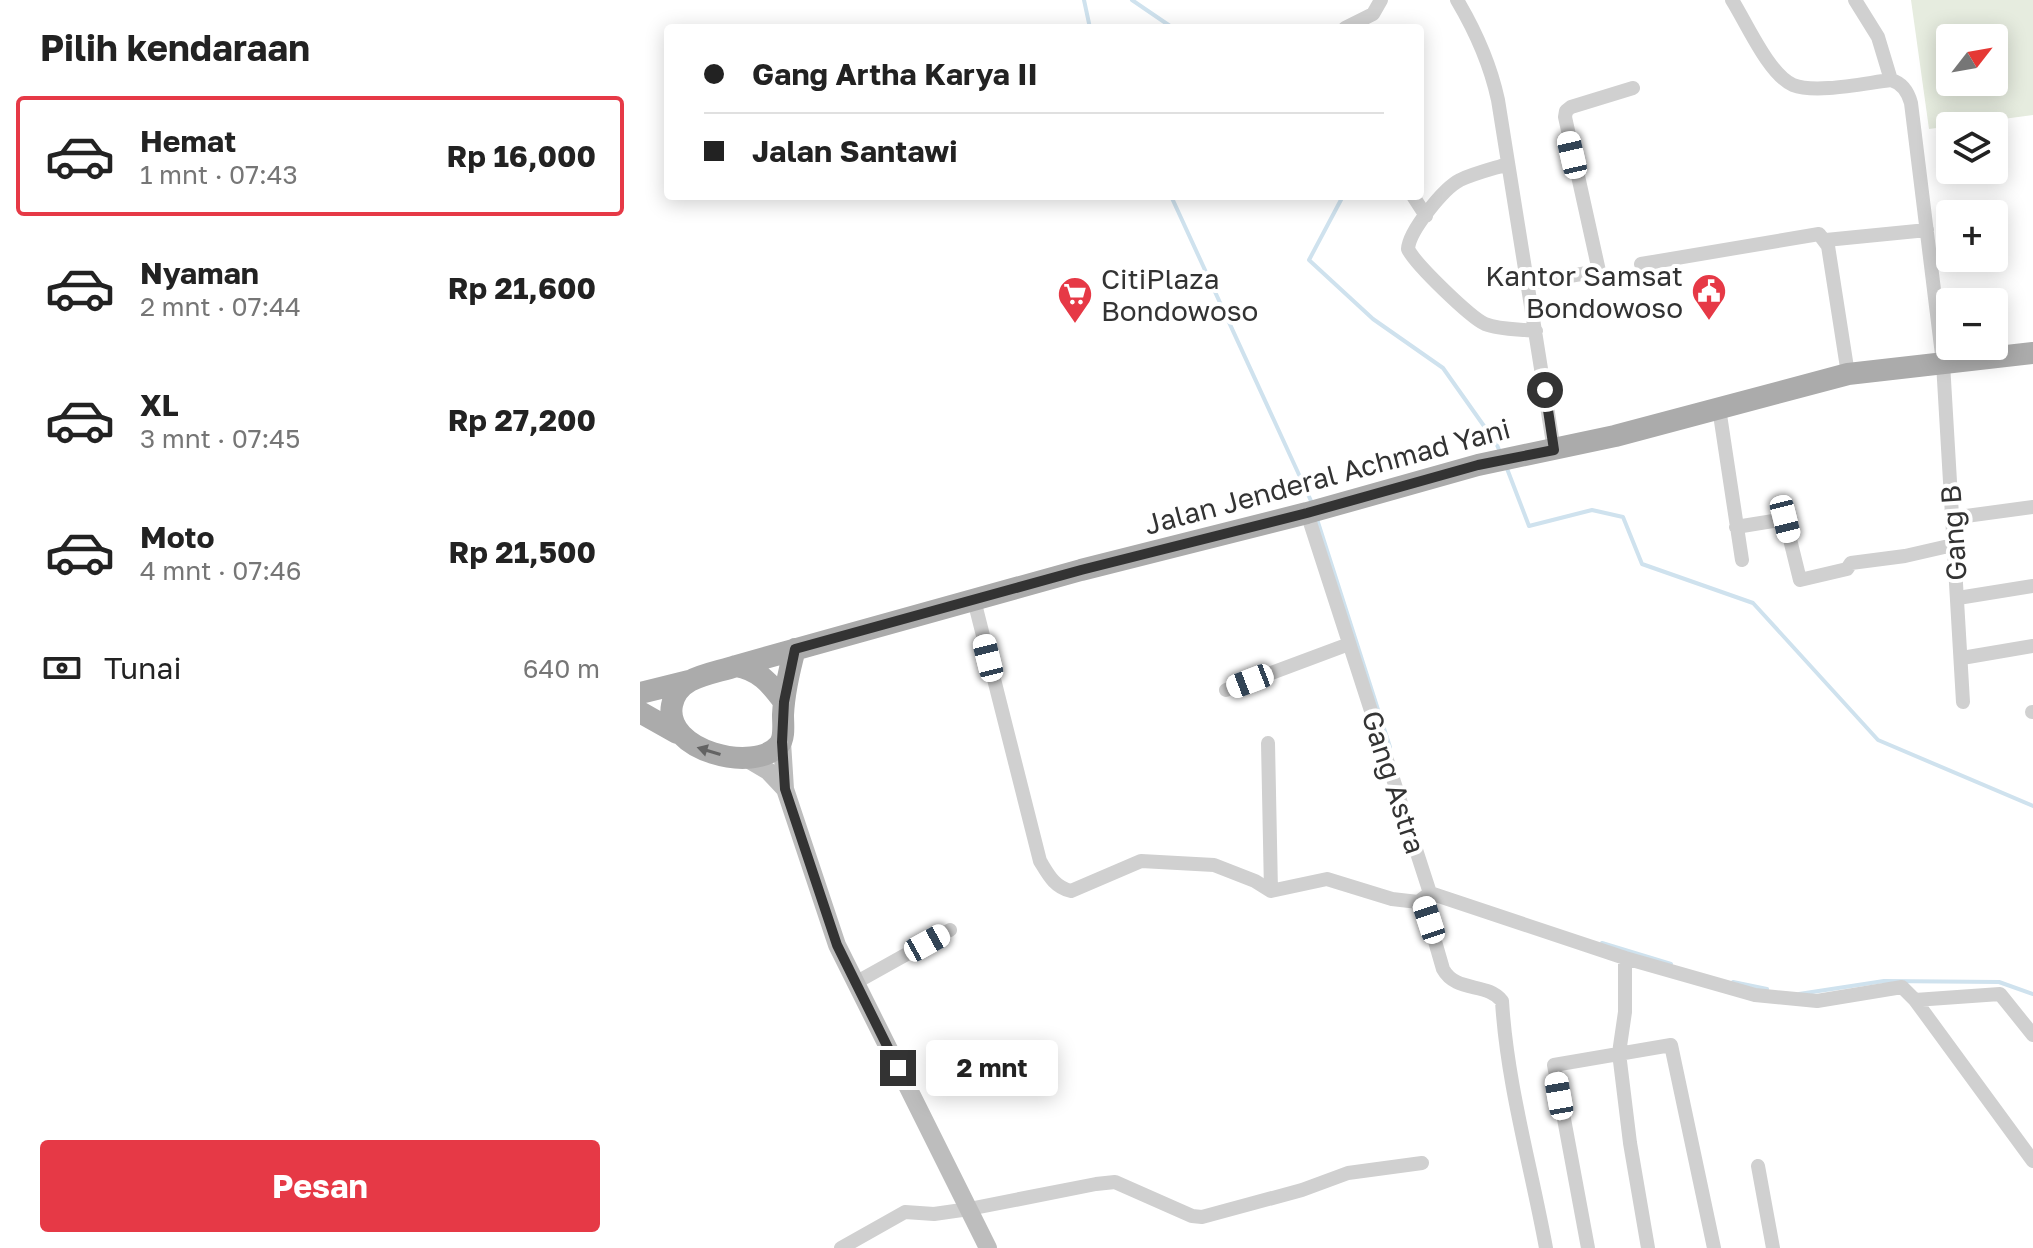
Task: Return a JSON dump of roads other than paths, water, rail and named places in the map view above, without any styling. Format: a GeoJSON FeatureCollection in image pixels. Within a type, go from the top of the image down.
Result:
{"type":"FeatureCollection","features":[{"type":"Feature","properties":{"kind":"main road","name":"Jalan Jenderal Achmad Yani"},"geometry":{"type":"LineString","coordinates":[[736,666],[1081,570],[1478,465],[1554,450],[1848,374],[2033,353]]}},
{"type":"Feature","properties":{"kind":"main road"},"geometry":{"type":"LineString","coordinates":[[795,649],[784,702],[782,742],[785,789],[837,945],[988,1248]]}},
{"type":"Feature","properties":{"kind":"main road"},"geometry":{"type":"LineString","coordinates":[[640,693],[736,666],[751,668],[761,675],[784,702]]}},
{"type":"Feature","properties":{"kind":"main road"},"geometry":{"type":"LineString","coordinates":[[677,733],[672,721],[672,703],[675,695],[690,681]]}},
{"type":"Feature","properties":{"kind":"main road"},"geometry":{"type":"LineString","coordinates":[[640,712],[677,733],[690,745],[746,758],[768,771],[785,789]]}},
{"type":"Feature","properties":{"kind":"main road"},"geometry":{"type":"LineString","coordinates":[[746,758],[766,753],[782,742]]}},
{"type":"Feature","properties":{"kind":"street"},"geometry":{"type":"LineString","coordinates":[[1457,0],[1491,71],[1554,450]]}},
{"type":"Feature","properties":{"kind":"street"},"geometry":{"type":"LineString","coordinates":[[1732,0],[1775,72],[1791,84],[1811,88],[1891,80]]}},
{"type":"Feature","properties":{"kind":"street","name":"Gang B"},"geometry":{"type":"LineString","coordinates":[[1855,0],[1878,37],[1891,80],[1904,88],[1911,103],[1943,363],[1963,702]]}},
{"type":"Feature","properties":{"kind":"street"},"geometry":{"type":"LineString","coordinates":[[1353,24],[1373,14],[1380,1]]}},
{"type":"Feature","properties":{"kind":"street"},"geometry":{"type":"LineString","coordinates":[[1528,283],[1599,271],[1566,126],[1566,111],[1579,103],[1633,88]]}},
{"type":"Feature","properties":{"kind":"street"},"geometry":{"type":"LineString","coordinates":[[1508,164],[1449,187],[1408,243],[1410,254],[1417,263],[1486,325],[1536,331]]}},
{"type":"Feature","properties":{"kind":"street"},"geometry":{"type":"LineString","coordinates":[[1416,200],[1426,216]]}},
{"type":"Feature","properties":{"kind":"street"},"geometry":{"type":"LineString","coordinates":[[1826,240],[1927,230]]}},
{"type":"Feature","properties":{"kind":"street"},"geometry":{"type":"LineString","coordinates":[[1641,264],[1819,234],[1826,240],[1848,374]]}},
{"type":"Feature","properties":{"kind":"street"},"geometry":{"type":"LineString","coordinates":[[1719,408],[1742,560]]}},
{"type":"Feature","properties":{"kind":"street"},"geometry":{"type":"LineString","coordinates":[[1951,518],[2033,507]]}},
{"type":"Feature","properties":{"kind":"street","name":"Gang Astra"},"geometry":{"type":"LineString","coordinates":[[1315,510],[1349,644],[1426,896],[1443,969],[1456,984],[1495,994],[1502,1001],[1511,1086],[1531,1166],[1546,1248]]}},
{"type":"Feature","properties":{"kind":"street"},"geometry":{"type":"LineString","coordinates":[[1736,527],[1785,519],[1800,580],[1847,569],[1851,563],[1905,556],[1953,545]]}},
{"type":"Feature","properties":{"kind":"street"},"geometry":{"type":"LineString","coordinates":[[1958,598],[2033,586]]}},
{"type":"Feature","properties":{"kind":"street"},"geometry":{"type":"LineString","coordinates":[[974,600],[1040,861],[1061,889],[1071,891],[1141,861],[1194,863],[1232,870],[1271,891],[1327,879],[1392,899],[1426,896],[1755,995],[1817,1001],[1902,987],[1915,1000],[2033,1161]]}},
{"type":"Feature","properties":{"kind":"street"},"geometry":{"type":"LineString","coordinates":[[1226,690],[1349,644]]}},
{"type":"Feature","properties":{"kind":"street"},"geometry":{"type":"LineString","coordinates":[[1962,658],[2033,646]]}},
{"type":"Feature","properties":{"kind":"street"},"geometry":{"type":"LineString","coordinates":[[1268,743],[1271,891]]}},
{"type":"Feature","properties":{"kind":"street"},"geometry":{"type":"LineString","coordinates":[[855,983],[950,930]]}},
{"type":"Feature","properties":{"kind":"street"},"geometry":{"type":"LineString","coordinates":[[1625,958],[1625,1012],[1619,1053],[1648,1248]]}},
{"type":"Feature","properties":{"kind":"street"},"geometry":{"type":"LineString","coordinates":[[1915,1000],[2000,994],[2033,1035]]}},
{"type":"Feature","properties":{"kind":"street"},"geometry":{"type":"LineString","coordinates":[[1588,1248],[1554,1065],[1671,1045],[1714,1248]]}},
{"type":"Feature","properties":{"kind":"street"},"geometry":{"type":"LineString","coordinates":[[841,1248],[905,1212],[934,1214],[969,1209],[1096,1184],[1115,1182],[1192,1216],[1202,1217],[1302,1190],[1348,1173],[1422,1163]]}},
{"type":"Feature","properties":{"kind":"street"},"geometry":{"type":"LineString","coordinates":[[1758,1166],[1773,1248]]}},
{"type":"Feature","properties":{"kind":"waterway"},"geometry":{"type":"LineString","coordinates":[[1084,0],[1089,24]]}},
{"type":"Feature","properties":{"kind":"waterway"},"geometry":{"type":"LineString","coordinates":[[1132,0],[1167,24]]}},
{"type":"Feature","properties":{"kind":"waterway"},"geometry":{"type":"LineString","coordinates":[[1173,200],[1312,503]]}},
{"type":"Feature","properties":{"kind":"waterway"},"geometry":{"type":"LineString","coordinates":[[1341,200],[1309,260],[1373,319],[1443,368],[1501,454]]}},
{"type":"Feature","properties":{"kind":"waterway"},"geometry":{"type":"LineString","coordinates":[[1506,466],[1529,526],[1592,510],[1623,517],[1642,564],[1753,603],[1878,740],[2033,806]]}},
{"type":"Feature","properties":{"kind":"waterway"},"geometry":{"type":"LineString","coordinates":[[1317,519],[1390,747]]}},
{"type":"Feature","properties":{"kind":"waterway"},"geometry":{"type":"LineString","coordinates":[[1602,943],[1671,964]]}},
{"type":"Feature","properties":{"kind":"waterway"},"geometry":{"type":"LineString","coordinates":[[1799,994],[1884,981],[1999,982],[2033,994]]}},
{"type":"Feature","properties":{"kind":"waterway"},"geometry":{"type":"LineString","coordinates":[[1733,982],[1767,989]]}},
{"type":"Feature","properties":{"kind":"place","name":"Kantor Samsat Bondowoso"},"geometry":{"type":"Point","coordinates":[1709,322]}},
{"type":"Feature","properties":{"kind":"place","name":"CitiPlaza Bondowoso"},"geometry":{"type":"Point","coordinates":[1075,325]}}]}
